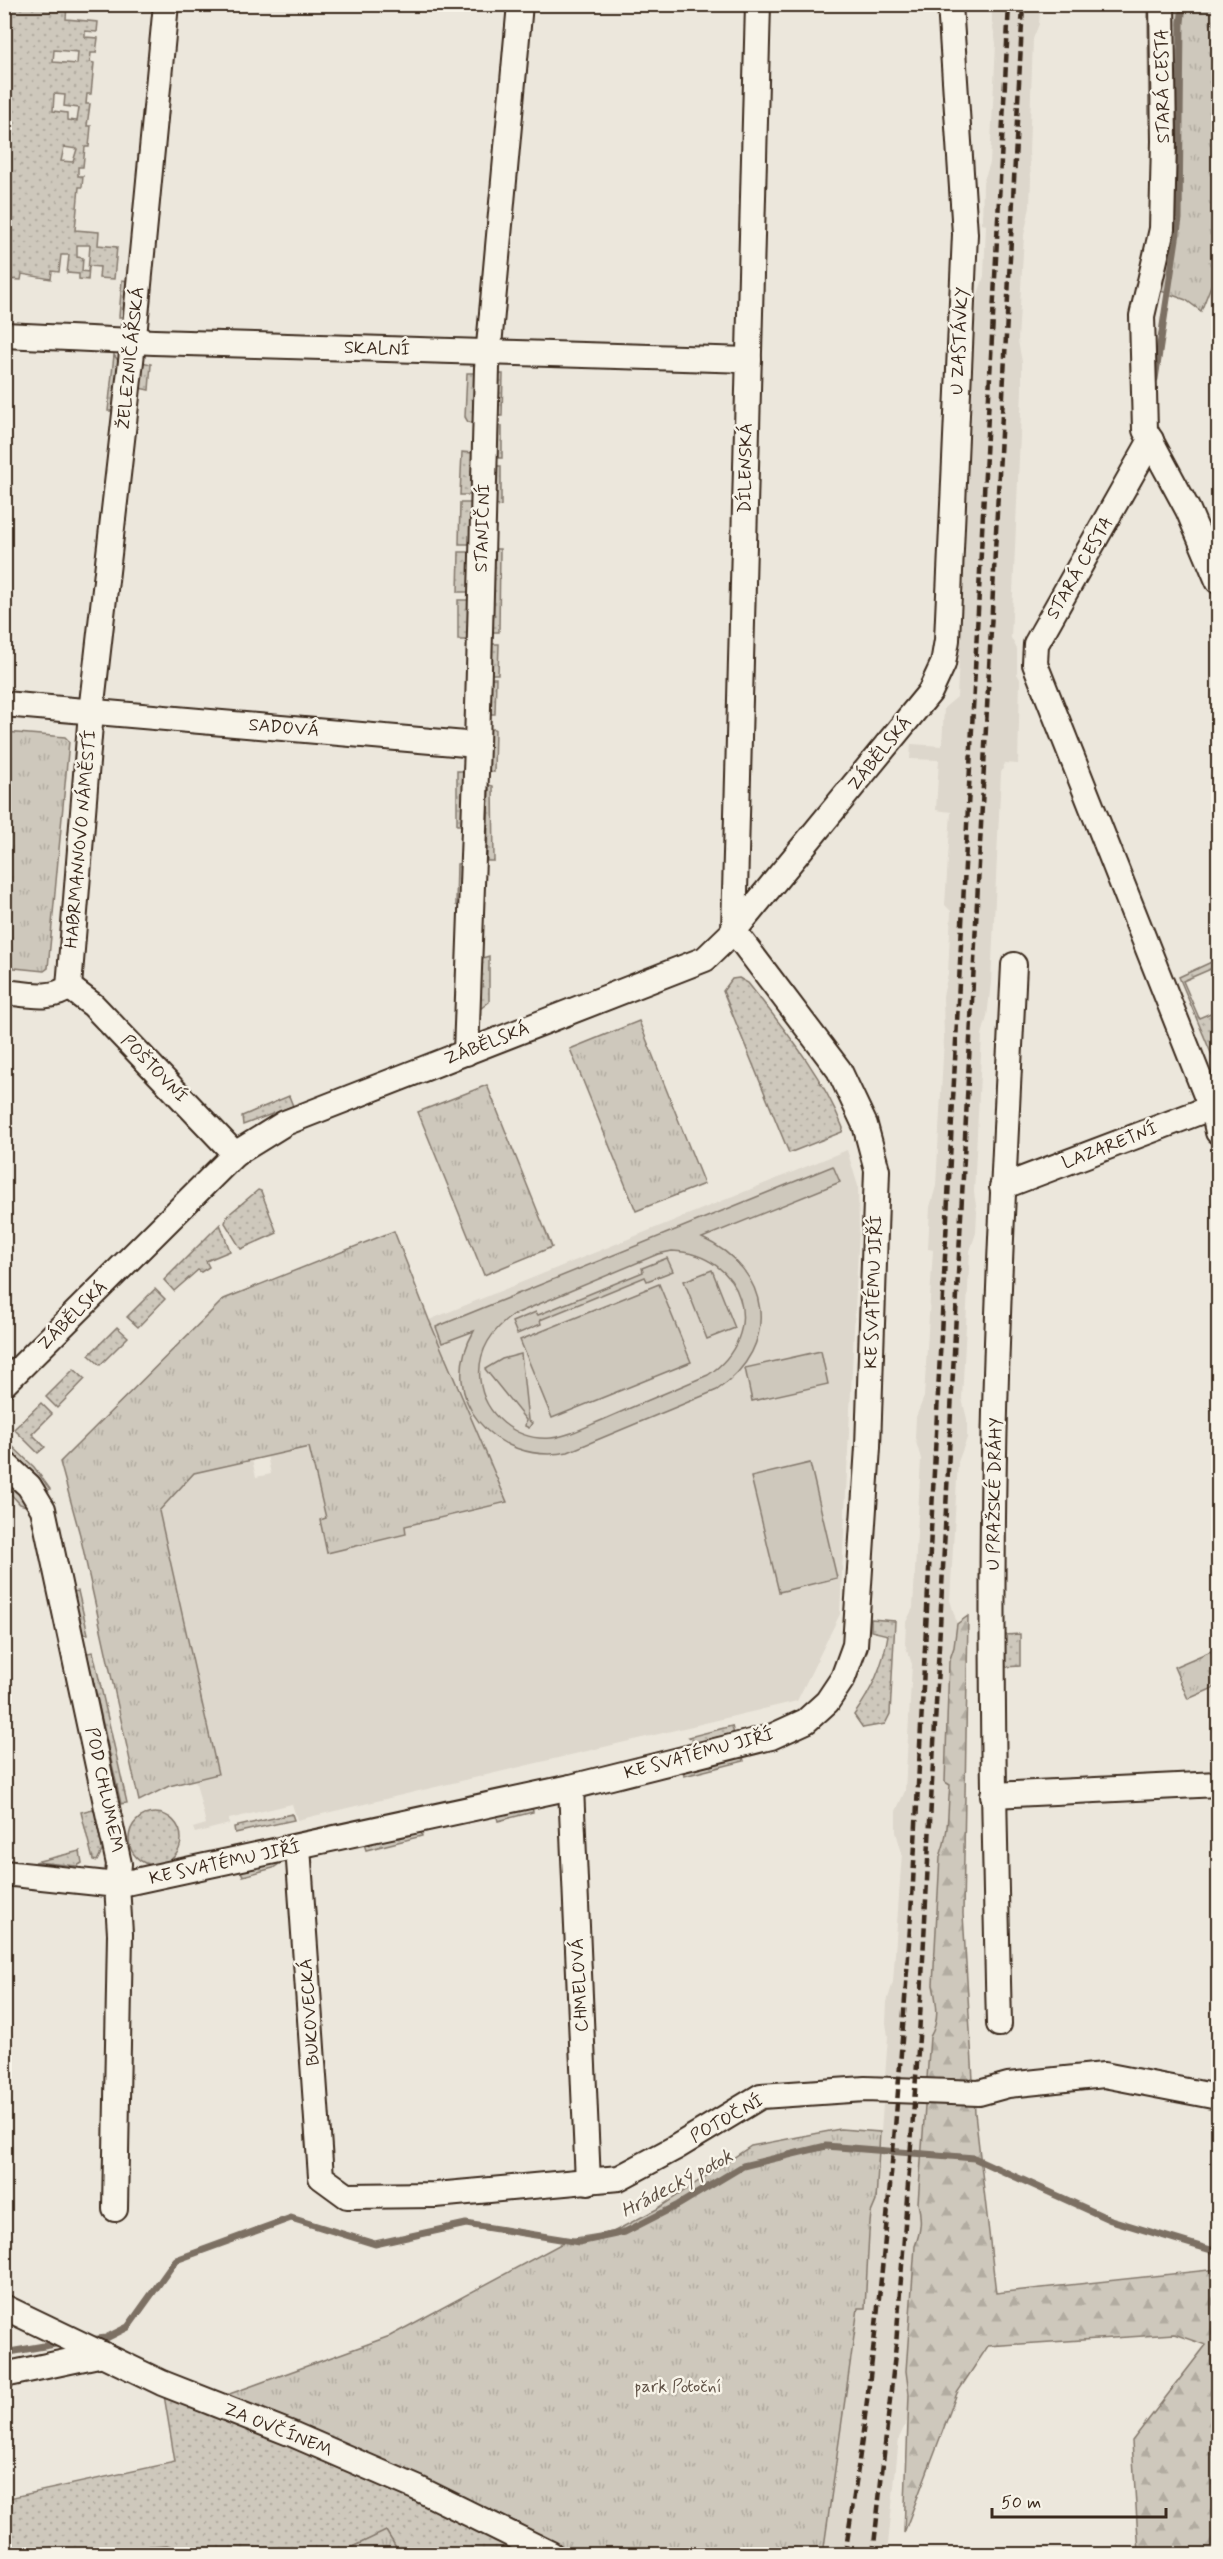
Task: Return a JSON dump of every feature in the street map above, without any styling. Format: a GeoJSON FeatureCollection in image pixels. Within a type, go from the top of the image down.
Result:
{"type":"FeatureCollection","features":[{"type":"Feature","properties":{"kind":"street","name":"ŽELEZNIČÁŘSKÁ"},"geometry":{"type":"LineString","coordinates":[[91,712],[133,341],[166,4]]}},
{"type":"Feature","properties":{"kind":"street","name":"STANIČNÍ"},"geometry":{"type":"LineString","coordinates":[[466,1053],[488,352],[520,4]]}},
{"type":"Feature","properties":{"kind":"street","name":"DÍLENSKÁ"},"geometry":{"type":"LineString","coordinates":[[734,931],[758,4]]}},
{"type":"Feature","properties":{"kind":"street","name":"U ZASTÁVKY"},"geometry":{"type":"LineString","coordinates":[[938,677],[947,640],[965,234],[951,4]]}},
{"type":"Feature","properties":{"kind":"street","name":"STARÁ CESTA"},"geometry":{"type":"LineString","coordinates":[[1162,4],[1164,141],[1162,229],[1142,316],[1145,430],[1151,440],[1036,644],[1035,664],[1214,1106],[1218,1132]]}},
{"type":"Feature","properties":{"kind":"street","name":"SKALNÍ"},"geometry":{"type":"LineString","coordinates":[[4,335],[749,360]]}},
{"type":"Feature","properties":{"kind":"street"},"geometry":{"type":"LineString","coordinates":[[1151,440],[1188,510],[1218,581]]}},
{"type":"Feature","properties":{"kind":"street","name":"ZÁBĚLSKÁ"},"geometry":{"type":"LineString","coordinates":[[4,1384],[235,1154],[285,1123],[705,958],[734,931],[918,708],[938,677]]}},
{"type":"Feature","properties":{"kind":"street","name":"HABRMANNOVO NÁMĚSTÍ"},"geometry":{"type":"LineString","coordinates":[[4,704],[91,712],[69,987]]}},
{"type":"Feature","properties":{"kind":"street","name":"SADOVÁ"},"geometry":{"type":"LineString","coordinates":[[91,712],[477,745]]}},
{"type":"Feature","properties":{"kind":"street","name":"KE SVATÉMU JIŘÍ"},"geometry":{"type":"LineString","coordinates":[[4,1874],[117,1885],[298,1848],[571,1787],[771,1737],[806,1721],[827,1702],[843,1678],[855,1645],[868,1447],[877,1170],[865,1125],[839,1070],[734,931]]}},
{"type":"Feature","properties":{"kind":"street","name":"U PRAŽSKÉ DRÁHY"},"geometry":{"type":"LineString","coordinates":[[999,2024],[993,1794],[993,1521],[1002,1187],[1014,965]]}},
{"type":"Feature","properties":{"kind":"street"},"geometry":{"type":"LineString","coordinates":[[4,992],[52,996],[62,993],[69,987]]}},
{"type":"Feature","properties":{"kind":"street","name":"POŠTOVNÍ"},"geometry":{"type":"LineString","coordinates":[[69,987],[93,1005],[235,1154]]}},
{"type":"Feature","properties":{"kind":"street","name":"LAZARETNÍ"},"geometry":{"type":"LineString","coordinates":[[1002,1187],[1214,1106]]}},
{"type":"Feature","properties":{"kind":"street","name":"POD CHLUMEM"},"geometry":{"type":"LineString","coordinates":[[4,1463],[29,1486],[38,1499],[48,1528],[119,1864],[117,1885],[120,1934],[115,2209]]}},
{"type":"Feature","properties":{"kind":"street"},"geometry":{"type":"LineString","coordinates":[[993,1794],[1218,1784]]}},
{"type":"Feature","properties":{"kind":"street","name":"CHMELOVÁ"},"geometry":{"type":"LineString","coordinates":[[571,1787],[588,2182]]}},
{"type":"Feature","properties":{"kind":"street","name":"BUKOVECKÁ"},"geometry":{"type":"LineString","coordinates":[[298,1848],[321,2177]]}},
{"type":"Feature","properties":{"kind":"street","name":"POTOČNÍ"},"geometry":{"type":"LineString","coordinates":[[321,2177],[347,2196],[436,2195],[619,2178],[675,2148],[761,2096],[865,2089],[979,2093],[1008,2085],[1104,2075],[1218,2097]]}},
{"type":"Feature","properties":{"kind":"street","name":"ZA OVČÍNEM"},"geometry":{"type":"LineString","coordinates":[[4,2307],[162,2383],[292,2434],[417,2488],[551,2554]]}},
{"type":"Feature","properties":{"kind":"street"},"geometry":{"type":"LineString","coordinates":[[4,2375],[98,2352]]}},
{"type":"Feature","properties":{"kind":"shaded area"},"geometry":{"type":"Polygon","coordinates":[[[992,5],[1039,5],[1040,10],[1039,24],[1033,39],[1029,152],[1030,207],[1024,235],[1018,341],[1022,362],[1022,390],[1011,638],[1017,649],[1017,674],[1020,679],[1018,764],[1005,763],[1001,773],[991,983],[987,1017],[982,1035],[974,1192],[977,1212],[976,1233],[970,1251],[962,1399],[967,1419],[967,1438],[958,1462],[950,1600],[957,1624],[954,1647],[949,1662],[945,1782],[950,1784],[948,1805],[950,1817],[947,1837],[940,1857],[933,1985],[938,2005],[937,2026],[930,2038],[918,2203],[921,2215],[920,2234],[915,2246],[906,2371],[909,2394],[908,2419],[899,2438],[887,2554],[823,2554],[858,2307],[865,2308],[869,2233],[871,2213],[876,2200],[888,2036],[887,2002],[893,1982],[902,1853],[896,1832],[896,1811],[905,1791],[912,1664],[905,1644],[906,1622],[913,1608],[921,1459],[915,1438],[916,1417],[924,1397],[933,1250],[928,1249],[930,1207],[936,1186],[944,1038],[943,996],[948,974],[951,911],[945,905],[951,812],[936,810],[939,760],[910,759],[911,744],[942,746],[944,708],[957,697],[972,401],[971,370],[977,297],[984,276],[986,225],[982,224],[983,183],[990,163],[996,43],[992,5]]]}},
{"type":"Feature","properties":{"kind":"shaded area"},"geometry":{"type":"Polygon","coordinates":[[[847,1150],[858,1186],[859,1229],[840,1614],[797,1701],[297,1820],[292,1804],[229,1819],[229,1824],[195,1833],[193,1828],[206,1824],[195,1779],[217,1774],[159,1511],[194,1473],[252,1460],[256,1477],[271,1474],[267,1456],[309,1447],[326,1519],[320,1520],[327,1553],[406,1534],[405,1526],[507,1503],[429,1320],[847,1150]]]}},
{"type":"Feature","properties":{"kind":"green space"},"geometry":{"type":"Polygon","coordinates":[[[5,4],[67,5],[66,19],[98,22],[97,32],[85,31],[85,37],[98,38],[96,53],[91,53],[90,62],[94,63],[91,94],[87,94],[86,104],[90,104],[87,126],[91,126],[89,147],[85,147],[83,167],[78,167],[78,176],[83,176],[82,187],[79,187],[75,230],[99,232],[98,245],[117,247],[114,279],[99,278],[100,267],[89,266],[88,280],[79,279],[79,274],[67,273],[69,255],[61,255],[59,272],[52,271],[51,279],[22,274],[21,280],[5,279],[7,248],[4,248],[5,4]],[[54,50],[53,62],[77,64],[78,52],[54,50]],[[54,94],[53,111],[67,113],[67,120],[77,121],[79,108],[64,106],[65,95],[54,94]],[[64,147],[61,161],[73,162],[77,149],[64,147]],[[77,245],[77,257],[83,258],[82,271],[88,272],[90,245],[77,245]]]}},
{"type":"Feature","properties":{"kind":"green space"},"geometry":{"type":"Polygon","coordinates":[[[1148,5],[1151,5],[1152,124],[1149,124],[1148,5]]]}},
{"type":"Feature","properties":{"kind":"green space"},"geometry":{"type":"Polygon","coordinates":[[[1164,5],[1218,5],[1218,268],[1201,311],[1186,300],[1150,287],[1164,5]]]}},
{"type":"Feature","properties":{"kind":"green space"},"geometry":{"type":"Polygon","coordinates":[[[122,280],[128,281],[125,317],[119,317],[122,280]]]}},
{"type":"Feature","properties":{"kind":"green space"},"geometry":{"type":"Polygon","coordinates":[[[114,355],[120,363],[118,411],[108,411],[114,355]]]}},
{"type":"Feature","properties":{"kind":"green space"},"geometry":{"type":"Polygon","coordinates":[[[142,362],[151,364],[149,390],[139,388],[142,362]]]}},
{"type":"Feature","properties":{"kind":"green space"},"geometry":{"type":"Polygon","coordinates":[[[467,373],[474,373],[473,423],[468,422],[465,417],[467,373]]]}},
{"type":"Feature","properties":{"kind":"green space"},"geometry":{"type":"Polygon","coordinates":[[[496,374],[503,374],[502,416],[494,416],[496,374]]]}},
{"type":"Feature","properties":{"kind":"green space"},"geometry":{"type":"Polygon","coordinates":[[[494,426],[502,426],[502,458],[495,458],[494,426]]]}},
{"type":"Feature","properties":{"kind":"green space"},"geometry":{"type":"Polygon","coordinates":[[[462,452],[473,453],[472,495],[460,495],[462,452]]]}},
{"type":"Feature","properties":{"kind":"green space"},"geometry":{"type":"Polygon","coordinates":[[[494,466],[501,466],[501,506],[493,505],[494,466]]]}},
{"type":"Feature","properties":{"kind":"green space"},"geometry":{"type":"Polygon","coordinates":[[[460,503],[472,503],[470,544],[459,544],[460,503]]]}},
{"type":"Feature","properties":{"kind":"green space"},"geometry":{"type":"Polygon","coordinates":[[[491,549],[500,549],[499,632],[491,632],[491,549]]]}},
{"type":"Feature","properties":{"kind":"green space"},"geometry":{"type":"Polygon","coordinates":[[[459,552],[470,552],[470,592],[458,592],[459,552]]]}},
{"type":"Feature","properties":{"kind":"green space"},"geometry":{"type":"Polygon","coordinates":[[[458,600],[468,600],[468,640],[458,640],[458,600]]]}},
{"type":"Feature","properties":{"kind":"green space"},"geometry":{"type":"Polygon","coordinates":[[[491,644],[499,644],[498,674],[491,674],[491,644]]]}},
{"type":"Feature","properties":{"kind":"green space"},"geometry":{"type":"Polygon","coordinates":[[[490,678],[496,678],[495,714],[489,714],[490,678]]]}},
{"type":"Feature","properties":{"kind":"green space"},"geometry":{"type":"Polygon","coordinates":[[[490,729],[495,729],[494,772],[488,771],[490,729]]]}},
{"type":"Feature","properties":{"kind":"green space"},"geometry":{"type":"Polygon","coordinates":[[[5,732],[65,737],[69,741],[48,968],[44,971],[5,967],[5,732]]]}},
{"type":"Feature","properties":{"kind":"green space"},"geometry":{"type":"Polygon","coordinates":[[[457,771],[468,771],[468,825],[457,825],[457,771]]]}},
{"type":"Feature","properties":{"kind":"green space"},"geometry":{"type":"Polygon","coordinates":[[[489,785],[493,786],[494,861],[487,861],[489,785]]]}},
{"type":"Feature","properties":{"kind":"green space"},"geometry":{"type":"Polygon","coordinates":[[[464,863],[463,905],[456,905],[457,864],[464,863]]]}},
{"type":"Feature","properties":{"kind":"green space"},"geometry":{"type":"Polygon","coordinates":[[[489,956],[489,1002],[480,1009],[479,959],[489,956]]]}},
{"type":"Feature","properties":{"kind":"green space"},"geometry":{"type":"Polygon","coordinates":[[[1218,959],[1218,966],[1183,981],[1199,1018],[1218,1010],[1218,1061],[1214,1060],[1179,977],[1218,959]]]}},
{"type":"Feature","properties":{"kind":"green space"},"geometry":{"type":"Polygon","coordinates":[[[739,978],[748,983],[813,1071],[834,1108],[843,1128],[842,1132],[789,1153],[723,991],[732,979],[739,978]]]}},
{"type":"Feature","properties":{"kind":"green space"},"geometry":{"type":"Polygon","coordinates":[[[639,1021],[704,1184],[636,1211],[570,1049],[639,1021]]]}},
{"type":"Feature","properties":{"kind":"green space"},"geometry":{"type":"Polygon","coordinates":[[[487,1085],[552,1247],[484,1275],[418,1112],[487,1085]]]}},
{"type":"Feature","properties":{"kind":"green space"},"geometry":{"type":"Polygon","coordinates":[[[289,1096],[293,1106],[243,1125],[242,1116],[289,1096]]]}},
{"type":"Feature","properties":{"kind":"green space"},"geometry":{"type":"Polygon","coordinates":[[[833,1166],[840,1182],[702,1238],[725,1252],[743,1269],[754,1288],[760,1309],[759,1331],[752,1352],[738,1372],[717,1390],[568,1452],[541,1454],[517,1448],[496,1438],[479,1422],[467,1402],[462,1380],[464,1356],[474,1331],[442,1343],[436,1327],[833,1166]],[[672,1251],[658,1254],[513,1315],[505,1321],[487,1343],[481,1360],[480,1380],[483,1393],[495,1415],[514,1430],[526,1435],[538,1438],[558,1437],[708,1375],[727,1358],[738,1339],[742,1319],[740,1299],[731,1281],[717,1266],[697,1256],[672,1251]]]}},
{"type":"Feature","properties":{"kind":"green space"},"geometry":{"type":"Polygon","coordinates":[[[258,1190],[261,1191],[277,1233],[241,1249],[225,1223],[227,1216],[258,1190]]]}},
{"type":"Feature","properties":{"kind":"green space"},"geometry":{"type":"Polygon","coordinates":[[[220,1224],[230,1251],[206,1261],[209,1267],[201,1272],[198,1270],[174,1291],[164,1280],[220,1224]]]}},
{"type":"Feature","properties":{"kind":"green space"},"geometry":{"type":"Polygon","coordinates":[[[394,1231],[429,1320],[507,1502],[405,1526],[406,1534],[327,1553],[320,1520],[326,1518],[309,1447],[194,1473],[159,1511],[218,1774],[169,1786],[139,1801],[80,1535],[60,1462],[224,1299],[394,1231]]]}},
{"type":"Feature","properties":{"kind":"green space"},"geometry":{"type":"Polygon","coordinates":[[[667,1258],[673,1271],[647,1281],[645,1277],[540,1320],[541,1324],[517,1334],[512,1322],[536,1312],[538,1315],[643,1272],[642,1268],[667,1258]]]}},
{"type":"Feature","properties":{"kind":"green space"},"geometry":{"type":"Polygon","coordinates":[[[712,1270],[735,1328],[707,1339],[684,1281],[712,1270]]]}},
{"type":"Feature","properties":{"kind":"green space"},"geometry":{"type":"Polygon","coordinates":[[[659,1284],[691,1362],[552,1418],[520,1340],[659,1284]]]}},
{"type":"Feature","properties":{"kind":"green space"},"geometry":{"type":"Polygon","coordinates":[[[155,1289],[165,1299],[138,1327],[127,1317],[155,1289]]]}},
{"type":"Feature","properties":{"kind":"green space"},"geometry":{"type":"Polygon","coordinates":[[[117,1327],[128,1337],[100,1365],[89,1355],[117,1327]]]}},
{"type":"Feature","properties":{"kind":"green space"},"geometry":{"type":"Polygon","coordinates":[[[821,1351],[828,1384],[752,1401],[745,1368],[821,1351]]]}},
{"type":"Feature","properties":{"kind":"green space"},"geometry":{"type":"Polygon","coordinates":[[[521,1354],[528,1420],[532,1423],[529,1428],[525,1426],[526,1420],[485,1369],[502,1359],[521,1354]]]}},
{"type":"Feature","properties":{"kind":"green space"},"geometry":{"type":"Polygon","coordinates":[[[74,1369],[85,1379],[57,1408],[46,1397],[74,1369]]]}},
{"type":"Feature","properties":{"kind":"green space"},"geometry":{"type":"Polygon","coordinates":[[[41,1403],[52,1414],[32,1434],[45,1447],[38,1453],[14,1429],[41,1403]]]}},
{"type":"Feature","properties":{"kind":"green space"},"geometry":{"type":"Polygon","coordinates":[[[10,1444],[34,1467],[50,1489],[46,1492],[39,1480],[7,1447],[10,1444]]]}},
{"type":"Feature","properties":{"kind":"green space"},"geometry":{"type":"Polygon","coordinates":[[[810,1463],[837,1578],[779,1592],[751,1477],[810,1463]]]}},
{"type":"Feature","properties":{"kind":"green space"},"geometry":{"type":"Polygon","coordinates":[[[4,1477],[27,1503],[26,1506],[20,1504],[5,1488],[4,1477]]]}},
{"type":"Feature","properties":{"kind":"green space"},"geometry":{"type":"Polygon","coordinates":[[[78,1591],[88,1634],[83,1635],[72,1592],[78,1591]]]}},
{"type":"Feature","properties":{"kind":"green space"},"geometry":{"type":"Polygon","coordinates":[[[968,1616],[963,1914],[975,2113],[996,2293],[1218,2269],[1218,2554],[1139,2554],[1132,2441],[1206,2345],[1174,2334],[988,2346],[957,2393],[904,2533],[909,2394],[906,2371],[915,2246],[920,2225],[918,2203],[930,2037],[936,2018],[933,1985],[940,1857],[947,1829],[950,1785],[945,1782],[949,1662],[954,1647],[957,1624],[968,1616]]]}},
{"type":"Feature","properties":{"kind":"green space"},"geometry":{"type":"Polygon","coordinates":[[[871,1619],[895,1621],[890,1714],[885,1724],[863,1728],[854,1715],[876,1677],[888,1635],[871,1631],[871,1619]]]}},
{"type":"Feature","properties":{"kind":"green space"},"geometry":{"type":"Polygon","coordinates":[[[1020,1634],[1020,1666],[1004,1667],[1005,1635],[1020,1634]]]}},
{"type":"Feature","properties":{"kind":"green space"},"geometry":{"type":"Polygon","coordinates":[[[1211,1651],[1218,1669],[1218,1686],[1188,1699],[1174,1667],[1211,1651]]]}},
{"type":"Feature","properties":{"kind":"green space"},"geometry":{"type":"Polygon","coordinates":[[[93,1652],[127,1803],[121,1804],[87,1653],[93,1652]]]}},
{"type":"Feature","properties":{"kind":"green space"},"geometry":{"type":"Polygon","coordinates":[[[732,1726],[734,1735],[698,1743],[689,1737],[732,1726]]]}},
{"type":"Feature","properties":{"kind":"green space"},"geometry":{"type":"Polygon","coordinates":[[[742,1752],[744,1761],[684,1776],[682,1767],[742,1752]]]}},
{"type":"Feature","properties":{"kind":"green space"},"geometry":{"type":"Polygon","coordinates":[[[531,1801],[533,1812],[498,1821],[495,1809],[531,1801]]]}},
{"type":"Feature","properties":{"kind":"green space"},"geometry":{"type":"Polygon","coordinates":[[[97,1808],[106,1843],[97,1861],[93,1860],[81,1812],[97,1808]]]}},
{"type":"Feature","properties":{"kind":"green space"},"geometry":{"type":"Polygon","coordinates":[[[155,1813],[165,1815],[173,1821],[179,1829],[181,1839],[179,1849],[173,1857],[165,1863],[155,1865],[145,1863],[137,1857],[131,1849],[129,1839],[131,1829],[137,1821],[145,1815],[155,1813]]]}},
{"type":"Feature","properties":{"kind":"green space"},"geometry":{"type":"Polygon","coordinates":[[[292,1814],[294,1820],[235,1833],[234,1827],[292,1814]]]}},
{"type":"Feature","properties":{"kind":"green space"},"geometry":{"type":"Polygon","coordinates":[[[420,1827],[422,1836],[366,1850],[363,1841],[420,1827]]]}},
{"type":"Feature","properties":{"kind":"green space"},"geometry":{"type":"Polygon","coordinates":[[[80,1851],[82,1863],[77,1866],[35,1862],[80,1851]]]}},
{"type":"Feature","properties":{"kind":"green space"},"geometry":{"type":"Polygon","coordinates":[[[274,1861],[279,1864],[273,1868],[243,1876],[240,1869],[274,1861]]]}},
{"type":"Feature","properties":{"kind":"green space","name":"park Potoční"},"geometry":{"type":"Polygon","coordinates":[[[840,2129],[880,2132],[876,2201],[871,2213],[869,2233],[865,2308],[858,2308],[823,2554],[571,2554],[518,2523],[449,2491],[221,2397],[390,2336],[570,2239],[613,2232],[657,2209],[751,2146],[840,2129]]]}},
{"type":"Feature","properties":{"kind":"green space"},"geometry":{"type":"Polygon","coordinates":[[[164,2395],[439,2508],[526,2554],[462,2554],[450,2548],[435,2548],[425,2554],[400,2554],[386,2532],[336,2554],[193,2554],[150,2546],[131,2554],[5,2554],[4,2499],[175,2462],[164,2395]]]}},
{"type":"Feature","properties":{"kind":"green space"},"geometry":{"type":"Polygon","coordinates":[[[386,2531],[400,2554],[338,2554],[386,2531]]]}},
{"type":"Feature","properties":{"kind":"green space"},"geometry":{"type":"Polygon","coordinates":[[[167,2545],[193,2554],[131,2554],[150,2546],[167,2545]]]}},
{"type":"Feature","properties":{"kind":"waterway"},"geometry":{"type":"LineString","coordinates":[[1155,379],[1179,219],[1183,4]]}},
{"type":"Feature","properties":{"kind":"waterway","name":"Hrádecký potok"},"geometry":{"type":"LineString","coordinates":[[90,2340],[106,2338],[128,2327],[176,2260],[291,2218],[375,2244],[466,2224],[579,2242],[625,2232],[678,2205],[743,2166],[826,2146],[974,2158],[1111,2220],[1211,2250],[1218,2249]]}},
{"type":"Feature","properties":{"kind":"waterway","name":"Hrádecký potok"},"geometry":{"type":"LineString","coordinates":[[4,2353],[61,2343]]}},
{"type":"Feature","properties":{"kind":"railway"},"geometry":{"type":"LineString","coordinates":[[845,2554],[869,2387],[887,2219],[913,1883],[1009,4]]}},
{"type":"Feature","properties":{"kind":"railway"},"geometry":{"type":"LineString","coordinates":[[873,2554],[896,2345],[919,2037],[1023,4]]}}]}
